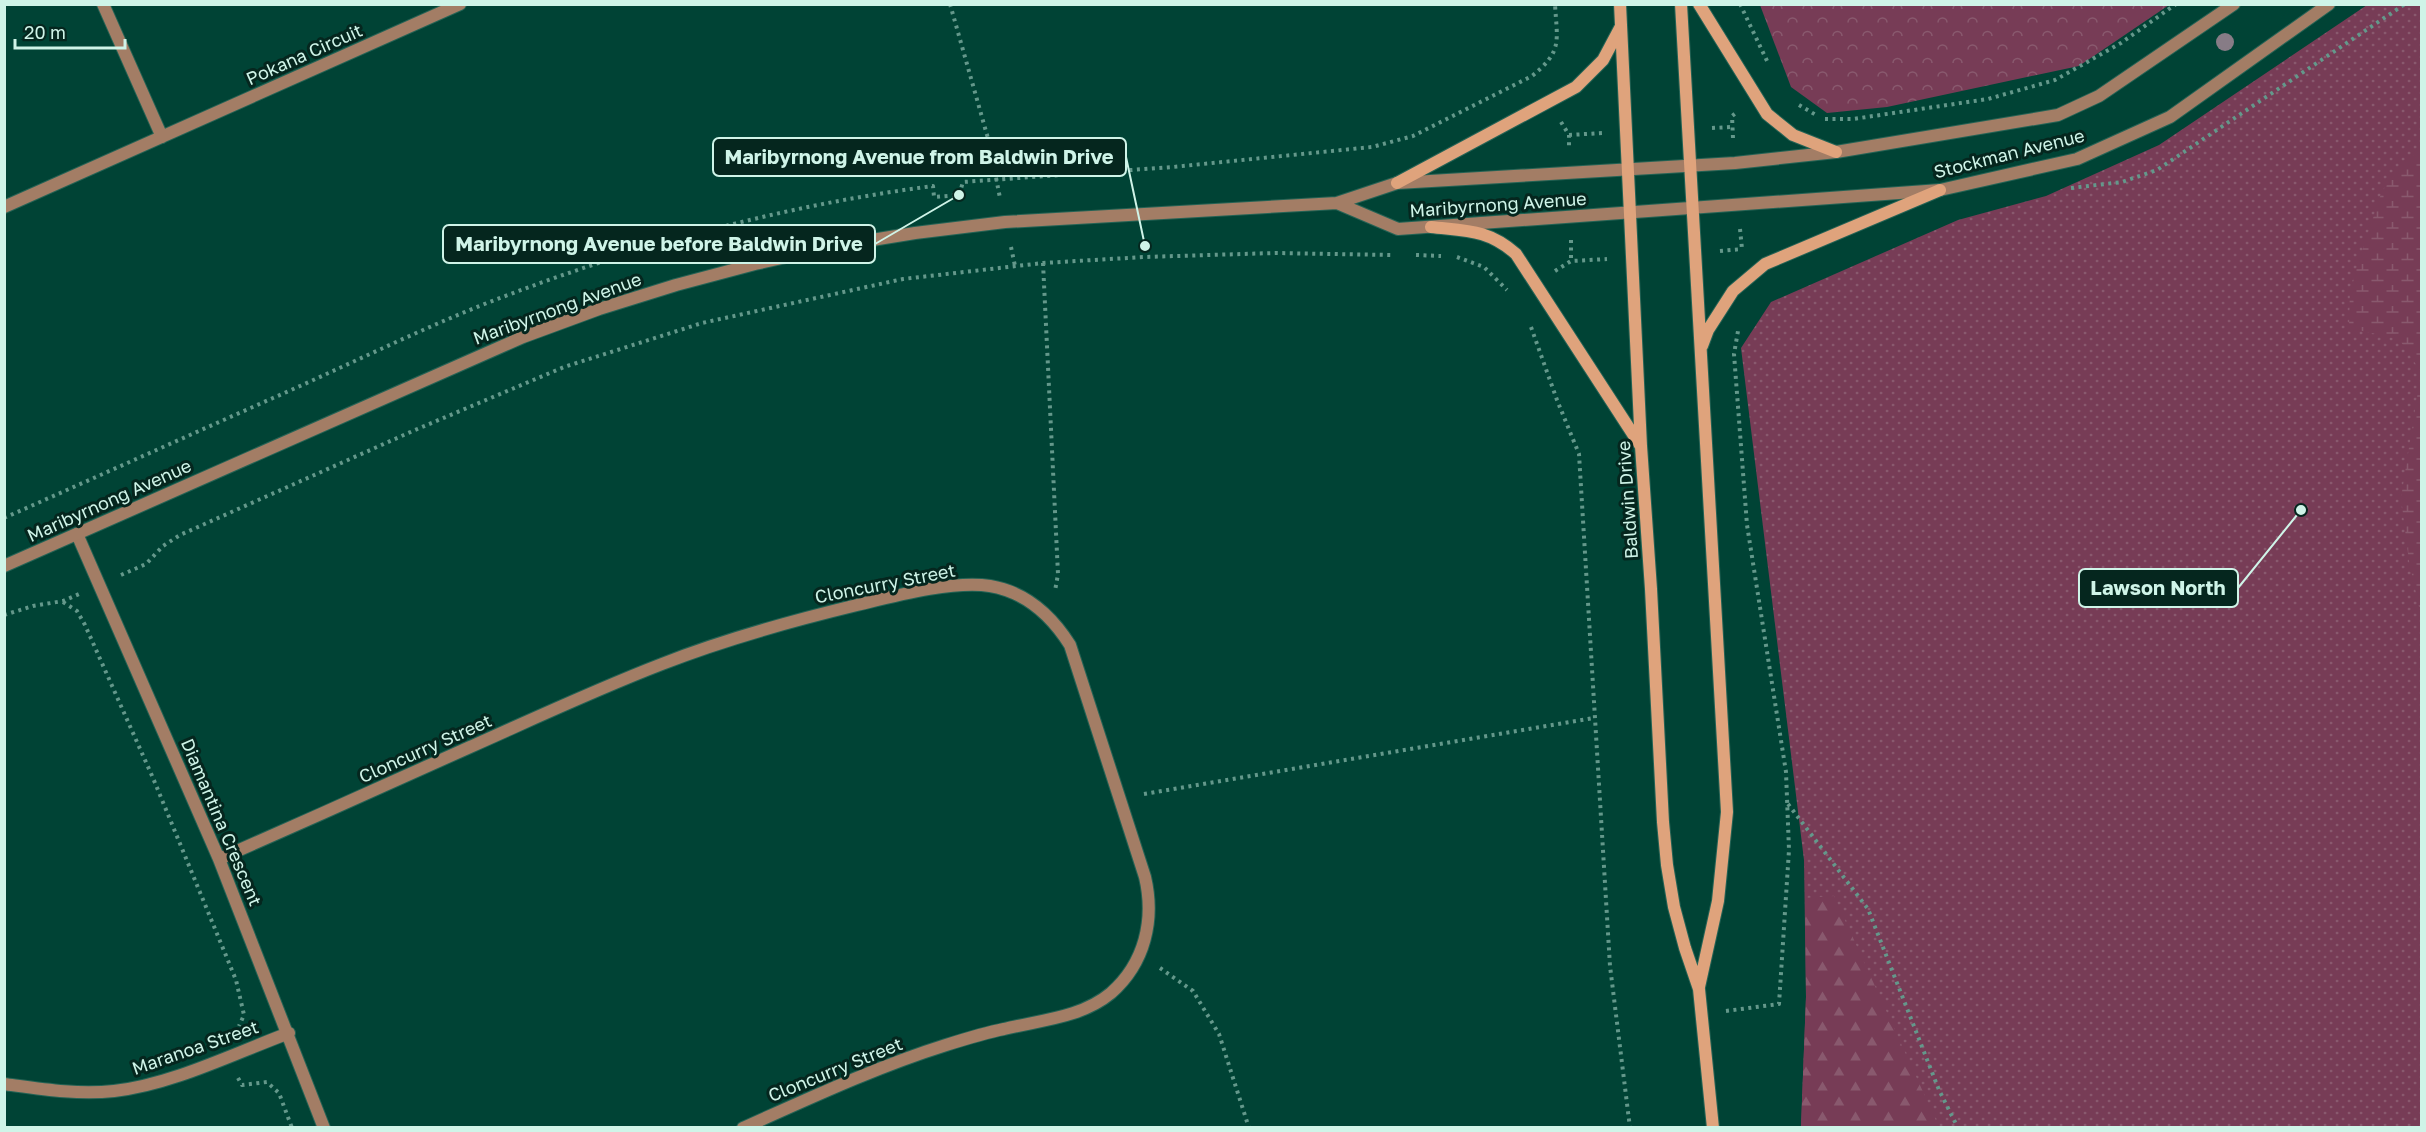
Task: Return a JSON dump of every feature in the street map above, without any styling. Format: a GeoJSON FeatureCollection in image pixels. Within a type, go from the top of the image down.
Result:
{"type":"FeatureCollection","features":[{"type":"Feature","properties":{"kind":"main road","name":"Baldwin Drive"},"geometry":{"type":"LineString","coordinates":[[1620,4],[1641,446],[1667,865],[1682,938],[1699,989],[1713,1128]]}},
{"type":"Feature","properties":{"kind":"main road","name":"Baldwin Drive"},"geometry":{"type":"LineString","coordinates":[[1681,4],[1727,812],[1718,901],[1699,989]]}},
{"type":"Feature","properties":{"kind":"main road"},"geometry":{"type":"LineString","coordinates":[[1699,4],[1767,114],[1793,135],[1836,152]]}},
{"type":"Feature","properties":{"kind":"main road"},"geometry":{"type":"LineString","coordinates":[[1397,183],[1576,87],[1603,60],[1621,26]]}},
{"type":"Feature","properties":{"kind":"main road"},"geometry":{"type":"LineString","coordinates":[[1700,351],[1708,330],[1733,291],[1765,264],[1940,190]]}},
{"type":"Feature","properties":{"kind":"main road"},"geometry":{"type":"LineString","coordinates":[[1431,227],[1481,232],[1494,237],[1516,254],[1641,446]]}},
{"type":"Feature","properties":{"kind":"street"},"geometry":{"type":"LineString","coordinates":[[103,4],[162,137]]}},
{"type":"Feature","properties":{"kind":"street","name":"Pokana Circuit"},"geometry":{"type":"LineString","coordinates":[[4,207],[460,4]]}},
{"type":"Feature","properties":{"kind":"street","name":"Stockman Avenue"},"geometry":{"type":"LineString","coordinates":[[1690,165],[1735,163],[1836,152],[2058,115],[2099,96],[2234,4]]}},
{"type":"Feature","properties":{"kind":"street","name":"Stockman Avenue"},"geometry":{"type":"LineString","coordinates":[[1631,213],[1940,190],[2077,159],[2170,117],[2329,4]]}},
{"type":"Feature","properties":{"kind":"street","name":"Maribyrnong Avenue"},"geometry":{"type":"LineString","coordinates":[[4,566],[523,337],[599,309],[733,270],[835,246],[1005,222],[1337,203],[1397,183],[1690,165]]}},
{"type":"Feature","properties":{"kind":"street","name":"Maribyrnong Avenue"},"geometry":{"type":"LineString","coordinates":[[1337,203],[1398,229],[1631,213]]}},
{"type":"Feature","properties":{"kind":"street","name":"Diamantina Crescent"},"geometry":{"type":"LineString","coordinates":[[77,534],[219,859],[289,1033],[324,1128]]}},
{"type":"Feature","properties":{"kind":"street","name":"Cloncurry Street"},"geometry":{"type":"LineString","coordinates":[[219,859],[592,693],[662,664],[745,635],[881,599],[973,585],[1006,590],[1022,597],[1045,613],[1061,630],[1077,661],[1149,894],[1148,932],[1140,954],[1123,981],[1110,994],[1078,1012],[1003,1029],[925,1052],[839,1085],[743,1128]]}},
{"type":"Feature","properties":{"kind":"street","name":"Maranoa Street"},"geometry":{"type":"LineString","coordinates":[[4,1084],[83,1093],[115,1091],[177,1076],[289,1033]]}},
{"type":"Feature","properties":{"kind":"path"},"geometry":{"type":"LineString","coordinates":[[950,4],[989,142],[999,193]]}},
{"type":"Feature","properties":{"kind":"path"},"geometry":{"type":"LineString","coordinates":[[1532,76],[1542,67],[1558,45],[1555,4]]}},
{"type":"Feature","properties":{"kind":"path"},"geometry":{"type":"LineString","coordinates":[[1740,4],[1772,71]]}},
{"type":"Feature","properties":{"kind":"path"},"geometry":{"type":"LineString","coordinates":[[1796,103],[1824,119],[1853,119],[1988,99],[2055,80],[2121,43],[2176,4]]}},
{"type":"Feature","properties":{"kind":"path"},"geometry":{"type":"LineString","coordinates":[[2069,189],[2122,182],[2157,170],[2405,4]]}},
{"type":"Feature","properties":{"kind":"path"},"geometry":{"type":"LineString","coordinates":[[1694,252],[1753,248]]}},
{"type":"Feature","properties":{"kind":"path"},"geometry":{"type":"LineString","coordinates":[[132,570],[146,564],[163,546],[180,535],[416,430],[564,367],[702,323],[903,279],[1043,263],[1275,253],[1399,255]]}},
{"type":"Feature","properties":{"kind":"path"},"geometry":{"type":"LineString","coordinates":[[1410,255],[1444,256]]}},
{"type":"Feature","properties":{"kind":"path"},"geometry":{"type":"LineString","coordinates":[[1455,256],[1484,267],[1513,296]]}},
{"type":"Feature","properties":{"kind":"path"},"geometry":{"type":"LineString","coordinates":[[1571,261],[1633,257]]}},
{"type":"Feature","properties":{"kind":"path"},"geometry":{"type":"LineString","coordinates":[[1043,263],[1058,574],[1054,596],[1045,613]]}},
{"type":"Feature","properties":{"kind":"path"},"geometry":{"type":"LineString","coordinates":[[1702,1015],[1779,1004],[1789,850],[1786,772],[1747,525],[1734,354],[1740,323]]}},
{"type":"Feature","properties":{"kind":"path"},"geometry":{"type":"LineString","coordinates":[[1530,325],[1579,454],[1610,966],[1630,1128]]}},
{"type":"Feature","properties":{"kind":"path"},"geometry":{"type":"LineString","coordinates":[[4,615],[33,606],[63,602],[77,610],[153,778],[241,994]]}},
{"type":"Feature","properties":{"kind":"path"},"geometry":{"type":"LineString","coordinates":[[1120,799],[1594,718]]}},
{"type":"Feature","properties":{"kind":"path"},"geometry":{"type":"LineString","coordinates":[[1787,803],[1868,909],[1939,1090],[1958,1128]]}},
{"type":"Feature","properties":{"kind":"path"},"geometry":{"type":"LineString","coordinates":[[1140,954],[1193,991],[1219,1034],[1249,1128]]}},
{"type":"Feature","properties":{"kind":"green space"},"geometry":{"type":"Polygon","coordinates":[[[1760,4],[2169,5],[2079,66],[1887,107],[1827,113],[1791,87],[1760,4]]]}},
{"type":"Feature","properties":{"kind":"green space"},"geometry":{"type":"Polygon","coordinates":[[[2367,5],[2421,5],[2421,1127],[1801,1127],[1806,997],[1804,860],[1741,348],[1771,302],[1958,220],[2046,196],[2159,145],[2367,5]]]}},
{"type":"Feature","properties":{"kind":"green space"},"geometry":{"type":"Polygon","coordinates":[[[2421,150],[2421,372],[2399,339],[2349,328],[2350,288],[2382,191],[2405,162],[2421,150]]]}},
{"type":"Feature","properties":{"kind":"green space"},"geometry":{"type":"Polygon","coordinates":[[[2421,372],[2421,616],[2409,561],[2401,498],[2421,372]]]}},
{"type":"Feature","properties":{"kind":"green space"},"geometry":{"type":"Polygon","coordinates":[[[1834,896],[1939,1127],[1801,1127],[1806,997],[1805,898],[1834,896]]]}},
{"type":"Feature","properties":{"kind":"place","name":"Maribyrnong Avenue before Baldwin Drive"},"geometry":{"type":"Point","coordinates":[959,195]}},
{"type":"Feature","properties":{"kind":"place","name":"Maribyrnong Avenue from Baldwin Drive"},"geometry":{"type":"Point","coordinates":[1145,246]}},
{"type":"Feature","properties":{"kind":"place","name":"Lawson North"},"geometry":{"type":"Point","coordinates":[2301,510]}}]}
